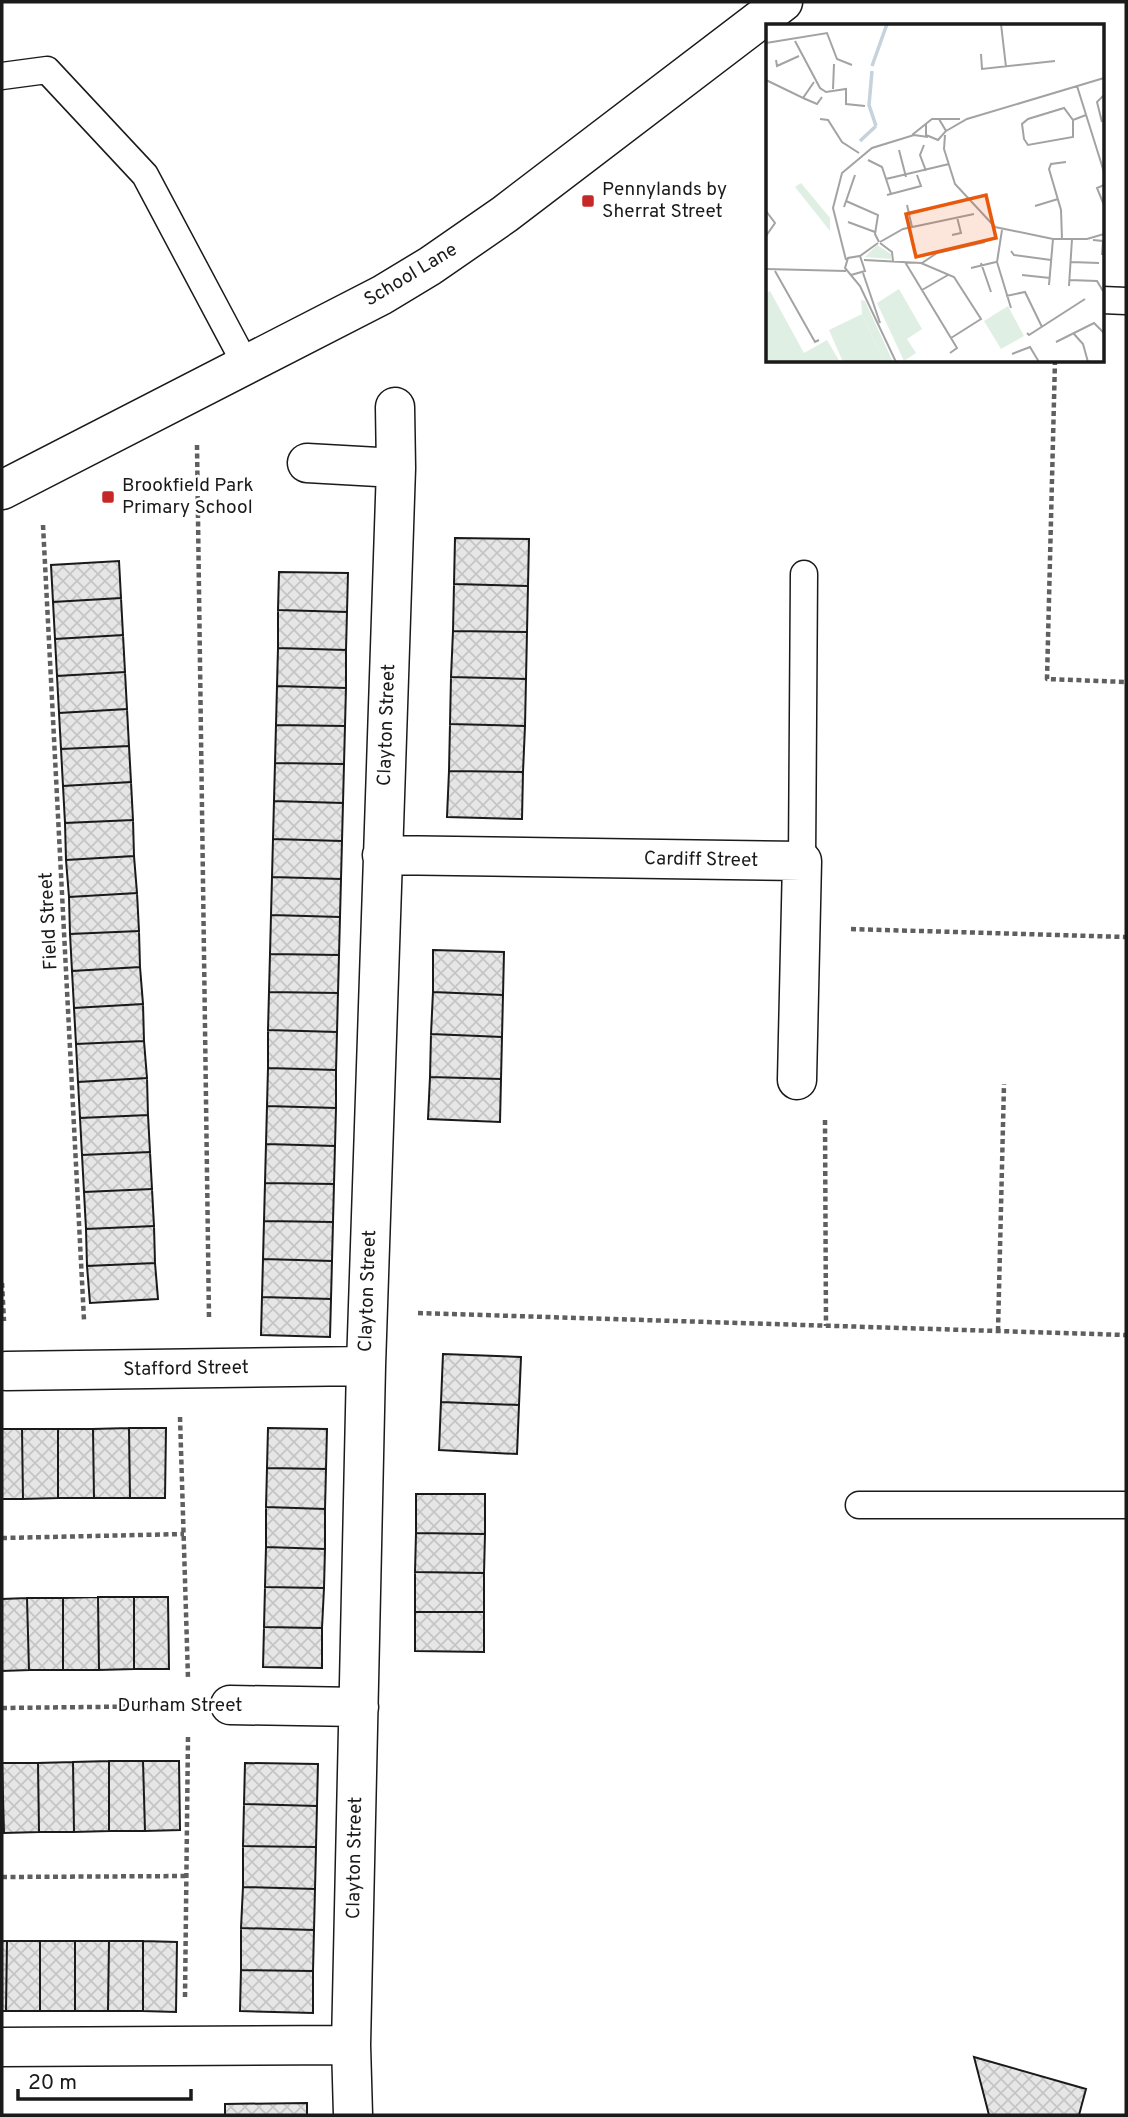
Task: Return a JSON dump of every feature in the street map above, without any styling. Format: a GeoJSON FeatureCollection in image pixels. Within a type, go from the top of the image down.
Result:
{"type":"FeatureCollection","features":[{"type":"Feature","properties":{"kind":"street","name":"School Lane"},"geometry":{"type":"LineString","coordinates":[[2,491],[382,295],[430,267],[505,214],[783,2]]}},
{"type":"Feature","properties":{"kind":"street","name":"Clayton Street"},"geometry":{"type":"LineString","coordinates":[[353,2115],[351,2045],[366,1366],[396,407]]}},
{"type":"Feature","properties":{"kind":"street"},"geometry":{"type":"LineString","coordinates":[[307,463],[396,468]]}},
{"type":"Feature","properties":{"kind":"street","name":"Cardiff Street"},"geometry":{"type":"LineString","coordinates":[[382,855],[802,862]]}},
{"type":"Feature","properties":{"kind":"street"},"geometry":{"type":"LineString","coordinates":[[797,1080],[802,862]]}},
{"type":"Feature","properties":{"kind":"street","name":"Stafford Street"},"geometry":{"type":"LineString","coordinates":[[6,1371],[366,1366]]}},
{"type":"Feature","properties":{"kind":"street","name":"Durham Street"},"geometry":{"type":"LineString","coordinates":[[230,1705],[359,1707]]}},
{"type":"Feature","properties":{"kind":"street"},"geometry":{"type":"LineString","coordinates":[[2,2047],[351,2045]]}},
{"type":"Feature","properties":{"kind":"lane"},"geometry":{"type":"LineString","coordinates":[[2,76],[47,70],[145,175],[246,365]]}},
{"type":"Feature","properties":{"kind":"lane"},"geometry":{"type":"LineString","coordinates":[[1104,300],[1126,302]]}},
{"type":"Feature","properties":{"kind":"lane"},"geometry":{"type":"LineString","coordinates":[[802,862],[804,574]]}},
{"type":"Feature","properties":{"kind":"lane"},"geometry":{"type":"LineString","coordinates":[[859,1505],[1126,1505]]}},
{"type":"Feature","properties":{"kind":"path"},"geometry":{"type":"LineString","coordinates":[[1055,362],[1047,679],[1126,682]]}},
{"type":"Feature","properties":{"kind":"path"},"geometry":{"type":"LineString","coordinates":[[197,390],[210,1368]]}},
{"type":"Feature","properties":{"kind":"path","name":"Field Street"},"geometry":{"type":"LineString","coordinates":[[40,470],[87,1370]]}},
{"type":"Feature","properties":{"kind":"path"},"geometry":{"type":"LineString","coordinates":[[801,928],[1126,937]]}},
{"type":"Feature","properties":{"kind":"path"},"geometry":{"type":"LineString","coordinates":[[797,1080],[825,1114],[825,1326]]}},
{"type":"Feature","properties":{"kind":"path"},"geometry":{"type":"LineString","coordinates":[[998,1331],[1004,1084]]}},
{"type":"Feature","properties":{"kind":"path"},"geometry":{"type":"LineString","coordinates":[[368,1312],[1126,1335]]}},
{"type":"Feature","properties":{"kind":"path"},"geometry":{"type":"LineString","coordinates":[[2,1538],[184,1534]]}},
{"type":"Feature","properties":{"kind":"path","name":"Durham Street"},"geometry":{"type":"LineString","coordinates":[[2,1707],[230,1705]]}},
{"type":"Feature","properties":{"kind":"path"},"geometry":{"type":"LineString","coordinates":[[2,1877],[187,1875]]}},
{"type":"Feature","properties":{"kind":"building"},"geometry":{"type":"Polygon","coordinates":[[[455,538],[529,539],[528,586],[454,584],[455,538]]]}},
{"type":"Feature","properties":{"kind":"building"},"geometry":{"type":"Polygon","coordinates":[[[119,561],[121,598],[53,602],[51,565],[119,561]]]}},
{"type":"Feature","properties":{"kind":"building"},"geometry":{"type":"Polygon","coordinates":[[[279,572],[348,573],[347,612],[278,610],[279,572]]]}},
{"type":"Feature","properties":{"kind":"building"},"geometry":{"type":"Polygon","coordinates":[[[454,584],[528,586],[527,632],[453,631],[454,584]]]}},
{"type":"Feature","properties":{"kind":"building"},"geometry":{"type":"Polygon","coordinates":[[[121,598],[123,635],[55,639],[53,602],[121,598]]]}},
{"type":"Feature","properties":{"kind":"building"},"geometry":{"type":"Polygon","coordinates":[[[278,610],[347,612],[346,650],[278,648],[278,610]]]}},
{"type":"Feature","properties":{"kind":"building"},"geometry":{"type":"Polygon","coordinates":[[[453,631],[527,632],[526,679],[451,677],[453,631]]]}},
{"type":"Feature","properties":{"kind":"building"},"geometry":{"type":"Polygon","coordinates":[[[123,635],[125,672],[57,676],[55,639],[123,635]]]}},
{"type":"Feature","properties":{"kind":"building"},"geometry":{"type":"Polygon","coordinates":[[[278,648],[346,650],[346,688],[277,686],[278,648]]]}},
{"type":"Feature","properties":{"kind":"building"},"geometry":{"type":"Polygon","coordinates":[[[125,672],[127,709],[59,713],[57,676],[125,672]]]}},
{"type":"Feature","properties":{"kind":"building"},"geometry":{"type":"Polygon","coordinates":[[[451,677],[526,679],[525,726],[450,724],[451,677]]]}},
{"type":"Feature","properties":{"kind":"building"},"geometry":{"type":"Polygon","coordinates":[[[277,686],[346,688],[345,726],[276,725],[277,686]]]}},
{"type":"Feature","properties":{"kind":"building"},"geometry":{"type":"Polygon","coordinates":[[[127,709],[129,746],[61,749],[59,713],[127,709]]]}},
{"type":"Feature","properties":{"kind":"building"},"geometry":{"type":"Polygon","coordinates":[[[450,724],[525,726],[523,772],[449,771],[450,724]]]}},
{"type":"Feature","properties":{"kind":"building"},"geometry":{"type":"Polygon","coordinates":[[[276,725],[345,726],[344,764],[275,763],[276,725]]]}},
{"type":"Feature","properties":{"kind":"building"},"geometry":{"type":"Polygon","coordinates":[[[129,746],[131,782],[63,786],[61,749],[129,746]]]}},
{"type":"Feature","properties":{"kind":"building"},"geometry":{"type":"Polygon","coordinates":[[[275,763],[344,764],[343,803],[274,801],[275,763]]]}},
{"type":"Feature","properties":{"kind":"building"},"geometry":{"type":"Polygon","coordinates":[[[449,771],[523,772],[522,819],[447,817],[449,771]]]}},
{"type":"Feature","properties":{"kind":"building"},"geometry":{"type":"Polygon","coordinates":[[[131,782],[133,820],[65,823],[63,786],[131,782]]]}},
{"type":"Feature","properties":{"kind":"building"},"geometry":{"type":"Polygon","coordinates":[[[274,801],[343,803],[342,841],[273,839],[274,801]]]}},
{"type":"Feature","properties":{"kind":"building"},"geometry":{"type":"Polygon","coordinates":[[[133,820],[134,856],[66,860],[65,823],[133,820]]]}},
{"type":"Feature","properties":{"kind":"building"},"geometry":{"type":"Polygon","coordinates":[[[273,839],[342,841],[341,879],[272,877],[273,839]]]}},
{"type":"Feature","properties":{"kind":"building"},"geometry":{"type":"Polygon","coordinates":[[[134,856],[137,893],[69,897],[66,860],[134,856]]]}},
{"type":"Feature","properties":{"kind":"building"},"geometry":{"type":"Polygon","coordinates":[[[272,877],[341,879],[340,917],[271,915],[272,877]]]}},
{"type":"Feature","properties":{"kind":"building"},"geometry":{"type":"Polygon","coordinates":[[[137,893],[139,931],[70,934],[69,897],[137,893]]]}},
{"type":"Feature","properties":{"kind":"building"},"geometry":{"type":"Polygon","coordinates":[[[271,915],[340,917],[339,955],[270,954],[271,915]]]}},
{"type":"Feature","properties":{"kind":"building"},"geometry":{"type":"Polygon","coordinates":[[[139,931],[140,967],[72,971],[70,934],[139,931]]]}},
{"type":"Feature","properties":{"kind":"building"},"geometry":{"type":"Polygon","coordinates":[[[433,950],[504,952],[503,995],[433,992],[433,950]]]}},
{"type":"Feature","properties":{"kind":"building"},"geometry":{"type":"Polygon","coordinates":[[[270,954],[339,955],[338,993],[269,992],[270,954]]]}},
{"type":"Feature","properties":{"kind":"building"},"geometry":{"type":"Polygon","coordinates":[[[140,967],[143,1004],[74,1008],[72,971],[140,967]]]}},
{"type":"Feature","properties":{"kind":"building"},"geometry":{"type":"Polygon","coordinates":[[[269,992],[338,993],[337,1032],[268,1030],[269,992]]]}},
{"type":"Feature","properties":{"kind":"building"},"geometry":{"type":"Polygon","coordinates":[[[433,992],[503,995],[502,1037],[431,1034],[433,992]]]}},
{"type":"Feature","properties":{"kind":"building"},"geometry":{"type":"Polygon","coordinates":[[[143,1004],[144,1041],[76,1044],[74,1008],[143,1004]]]}},
{"type":"Feature","properties":{"kind":"building"},"geometry":{"type":"Polygon","coordinates":[[[268,1030],[337,1032],[336,1070],[268,1068],[268,1030]]]}},
{"type":"Feature","properties":{"kind":"building"},"geometry":{"type":"Polygon","coordinates":[[[431,1034],[502,1037],[501,1079],[430,1077],[431,1034]]]}},
{"type":"Feature","properties":{"kind":"building"},"geometry":{"type":"Polygon","coordinates":[[[144,1041],[147,1078],[78,1082],[76,1044],[144,1041]]]}},
{"type":"Feature","properties":{"kind":"building"},"geometry":{"type":"Polygon","coordinates":[[[268,1068],[336,1070],[336,1108],[267,1106],[268,1068]]]}},
{"type":"Feature","properties":{"kind":"building"},"geometry":{"type":"Polygon","coordinates":[[[430,1077],[501,1079],[500,1122],[428,1119],[430,1077]]]}},
{"type":"Feature","properties":{"kind":"building"},"geometry":{"type":"Polygon","coordinates":[[[147,1078],[148,1115],[80,1118],[78,1082],[147,1078]]]}},
{"type":"Feature","properties":{"kind":"building"},"geometry":{"type":"Polygon","coordinates":[[[267,1106],[336,1108],[335,1146],[266,1144],[267,1106]]]}},
{"type":"Feature","properties":{"kind":"building"},"geometry":{"type":"Polygon","coordinates":[[[148,1115],[150,1152],[82,1155],[80,1118],[148,1115]]]}},
{"type":"Feature","properties":{"kind":"building"},"geometry":{"type":"Polygon","coordinates":[[[266,1144],[335,1146],[334,1184],[265,1183],[266,1144]]]}},
{"type":"Feature","properties":{"kind":"building"},"geometry":{"type":"Polygon","coordinates":[[[150,1152],[152,1189],[84,1192],[82,1155],[150,1152]]]}},
{"type":"Feature","properties":{"kind":"building"},"geometry":{"type":"Polygon","coordinates":[[[265,1183],[334,1184],[333,1222],[264,1221],[265,1183]]]}},
{"type":"Feature","properties":{"kind":"building"},"geometry":{"type":"Polygon","coordinates":[[[152,1189],[154,1226],[86,1229],[84,1192],[152,1189]]]}},
{"type":"Feature","properties":{"kind":"building"},"geometry":{"type":"Polygon","coordinates":[[[264,1221],[333,1222],[332,1261],[263,1259],[264,1221]]]}},
{"type":"Feature","properties":{"kind":"building"},"geometry":{"type":"Polygon","coordinates":[[[154,1226],[155,1263],[87,1266],[86,1229],[154,1226]]]}},
{"type":"Feature","properties":{"kind":"building"},"geometry":{"type":"Polygon","coordinates":[[[263,1259],[332,1261],[331,1299],[262,1297],[263,1259]]]}},
{"type":"Feature","properties":{"kind":"building"},"geometry":{"type":"Polygon","coordinates":[[[155,1263],[158,1299],[90,1303],[87,1266],[155,1263]]]}},
{"type":"Feature","properties":{"kind":"building"},"geometry":{"type":"Polygon","coordinates":[[[262,1297],[331,1299],[330,1337],[261,1335],[262,1297]]]}},
{"type":"Feature","properties":{"kind":"building"},"geometry":{"type":"Polygon","coordinates":[[[443,1354],[521,1357],[519,1405],[441,1402],[443,1354]]]}},
{"type":"Feature","properties":{"kind":"building"},"geometry":{"type":"Polygon","coordinates":[[[441,1402],[519,1405],[517,1454],[439,1450],[441,1402]]]}},
{"type":"Feature","properties":{"kind":"building"},"geometry":{"type":"Polygon","coordinates":[[[129,1428],[130,1498],[94,1498],[93,1429],[129,1428]]]}},
{"type":"Feature","properties":{"kind":"building"},"geometry":{"type":"Polygon","coordinates":[[[129,1428],[166,1428],[165,1498],[130,1498],[129,1428]]]}},
{"type":"Feature","properties":{"kind":"building"},"geometry":{"type":"Polygon","coordinates":[[[268,1428],[327,1429],[326,1469],[267,1468],[268,1428]]]}},
{"type":"Feature","properties":{"kind":"building"},"geometry":{"type":"Polygon","coordinates":[[[2,1429],[22,1429],[23,1499],[2,1499],[2,1429]]]}},
{"type":"Feature","properties":{"kind":"building"},"geometry":{"type":"Polygon","coordinates":[[[22,1429],[58,1429],[58,1498],[23,1499],[22,1429]]]}},
{"type":"Feature","properties":{"kind":"building"},"geometry":{"type":"Polygon","coordinates":[[[58,1429],[93,1429],[94,1498],[58,1498],[58,1429]]]}},
{"type":"Feature","properties":{"kind":"building"},"geometry":{"type":"Polygon","coordinates":[[[267,1468],[326,1469],[325,1509],[266,1507],[267,1468]]]}},
{"type":"Feature","properties":{"kind":"building"},"geometry":{"type":"Polygon","coordinates":[[[416,1494],[485,1494],[485,1534],[416,1533],[416,1494]]]}},
{"type":"Feature","properties":{"kind":"building"},"geometry":{"type":"Polygon","coordinates":[[[266,1507],[325,1509],[325,1549],[266,1547],[266,1507]]]}},
{"type":"Feature","properties":{"kind":"building"},"geometry":{"type":"Polygon","coordinates":[[[416,1533],[485,1534],[484,1573],[415,1572],[416,1533]]]}},
{"type":"Feature","properties":{"kind":"building"},"geometry":{"type":"Polygon","coordinates":[[[266,1547],[325,1549],[324,1588],[265,1587],[266,1547]]]}},
{"type":"Feature","properties":{"kind":"building"},"geometry":{"type":"Polygon","coordinates":[[[415,1572],[484,1573],[484,1612],[415,1612],[415,1572]]]}},
{"type":"Feature","properties":{"kind":"building"},"geometry":{"type":"Polygon","coordinates":[[[265,1587],[324,1588],[322,1628],[264,1627],[265,1587]]]}},
{"type":"Feature","properties":{"kind":"building"},"geometry":{"type":"Polygon","coordinates":[[[98,1597],[99,1670],[63,1670],[63,1598],[98,1597]]]}},
{"type":"Feature","properties":{"kind":"building"},"geometry":{"type":"Polygon","coordinates":[[[98,1597],[134,1597],[134,1669],[99,1670],[98,1597]]]}},
{"type":"Feature","properties":{"kind":"building"},"geometry":{"type":"Polygon","coordinates":[[[134,1597],[168,1597],[169,1669],[134,1669],[134,1597]]]}},
{"type":"Feature","properties":{"kind":"building"},"geometry":{"type":"Polygon","coordinates":[[[27,1598],[29,1670],[2,1671],[2,1599],[27,1598]]]}},
{"type":"Feature","properties":{"kind":"building"},"geometry":{"type":"Polygon","coordinates":[[[27,1598],[63,1598],[63,1670],[29,1670],[27,1598]]]}},
{"type":"Feature","properties":{"kind":"building"},"geometry":{"type":"Polygon","coordinates":[[[415,1612],[484,1612],[484,1652],[415,1651],[415,1612]]]}},
{"type":"Feature","properties":{"kind":"building"},"geometry":{"type":"Polygon","coordinates":[[[264,1627],[322,1628],[322,1668],[263,1667],[264,1627]]]}},
{"type":"Feature","properties":{"kind":"building"},"geometry":{"type":"Polygon","coordinates":[[[109,1761],[109,1831],[74,1832],[73,1762],[109,1761]]]}},
{"type":"Feature","properties":{"kind":"building"},"geometry":{"type":"Polygon","coordinates":[[[109,1761],[143,1761],[145,1831],[109,1831],[109,1761]]]}},
{"type":"Feature","properties":{"kind":"building"},"geometry":{"type":"Polygon","coordinates":[[[143,1761],[179,1761],[180,1830],[145,1831],[143,1761]]]}},
{"type":"Feature","properties":{"kind":"building"},"geometry":{"type":"Polygon","coordinates":[[[73,1762],[74,1832],[39,1832],[38,1763],[73,1762]]]}},
{"type":"Feature","properties":{"kind":"building"},"geometry":{"type":"Polygon","coordinates":[[[2,1763],[38,1763],[39,1832],[4,1833],[2,1763]]]}},
{"type":"Feature","properties":{"kind":"building"},"geometry":{"type":"Polygon","coordinates":[[[245,1763],[318,1764],[317,1806],[244,1804],[245,1763]]]}},
{"type":"Feature","properties":{"kind":"building"},"geometry":{"type":"Polygon","coordinates":[[[244,1804],[317,1806],[316,1847],[243,1846],[244,1804]]]}},
{"type":"Feature","properties":{"kind":"building"},"geometry":{"type":"Polygon","coordinates":[[[243,1846],[316,1847],[315,1889],[243,1887],[243,1846]]]}},
{"type":"Feature","properties":{"kind":"building"},"geometry":{"type":"Polygon","coordinates":[[[243,1887],[315,1889],[314,1930],[241,1928],[243,1887]]]}},
{"type":"Feature","properties":{"kind":"building"},"geometry":{"type":"Polygon","coordinates":[[[241,1928],[314,1930],[313,1971],[241,1970],[241,1928]]]}},
{"type":"Feature","properties":{"kind":"building"},"geometry":{"type":"Polygon","coordinates":[[[2,1941],[7,1941],[6,2011],[2,2011],[2,1941]]]}},
{"type":"Feature","properties":{"kind":"building"},"geometry":{"type":"Polygon","coordinates":[[[7,1941],[40,1941],[40,2011],[6,2011],[7,1941]]]}},
{"type":"Feature","properties":{"kind":"building"},"geometry":{"type":"Polygon","coordinates":[[[40,1941],[75,1941],[75,2011],[40,2011],[40,1941]]]}},
{"type":"Feature","properties":{"kind":"building"},"geometry":{"type":"Polygon","coordinates":[[[75,1941],[109,1941],[108,2011],[75,2011],[75,1941]]]}},
{"type":"Feature","properties":{"kind":"building"},"geometry":{"type":"Polygon","coordinates":[[[109,1941],[143,1941],[143,2011],[108,2011],[109,1941]]]}},
{"type":"Feature","properties":{"kind":"building"},"geometry":{"type":"Polygon","coordinates":[[[143,1941],[177,1942],[176,2012],[143,2011],[143,1941]]]}},
{"type":"Feature","properties":{"kind":"building"},"geometry":{"type":"Polygon","coordinates":[[[241,1970],[313,1971],[313,2013],[240,2011],[241,1970]]]}},
{"type":"Feature","properties":{"kind":"building"},"geometry":{"type":"Polygon","coordinates":[[[974,2057],[1086,2089],[1079,2115],[989,2115],[974,2057]]]}},
{"type":"Feature","properties":{"kind":"building"},"geometry":{"type":"Polygon","coordinates":[[[307,2103],[307,2115],[225,2115],[225,2104],[307,2103]]]}},
{"type":"Feature","properties":{"kind":"place","name":"Pennylands by Sherrat Street"},"geometry":{"type":"Point","coordinates":[588,201]}},
{"type":"Feature","properties":{"kind":"place","name":"Brookfield Park Primary School"},"geometry":{"type":"Point","coordinates":[108,497]}}]}
